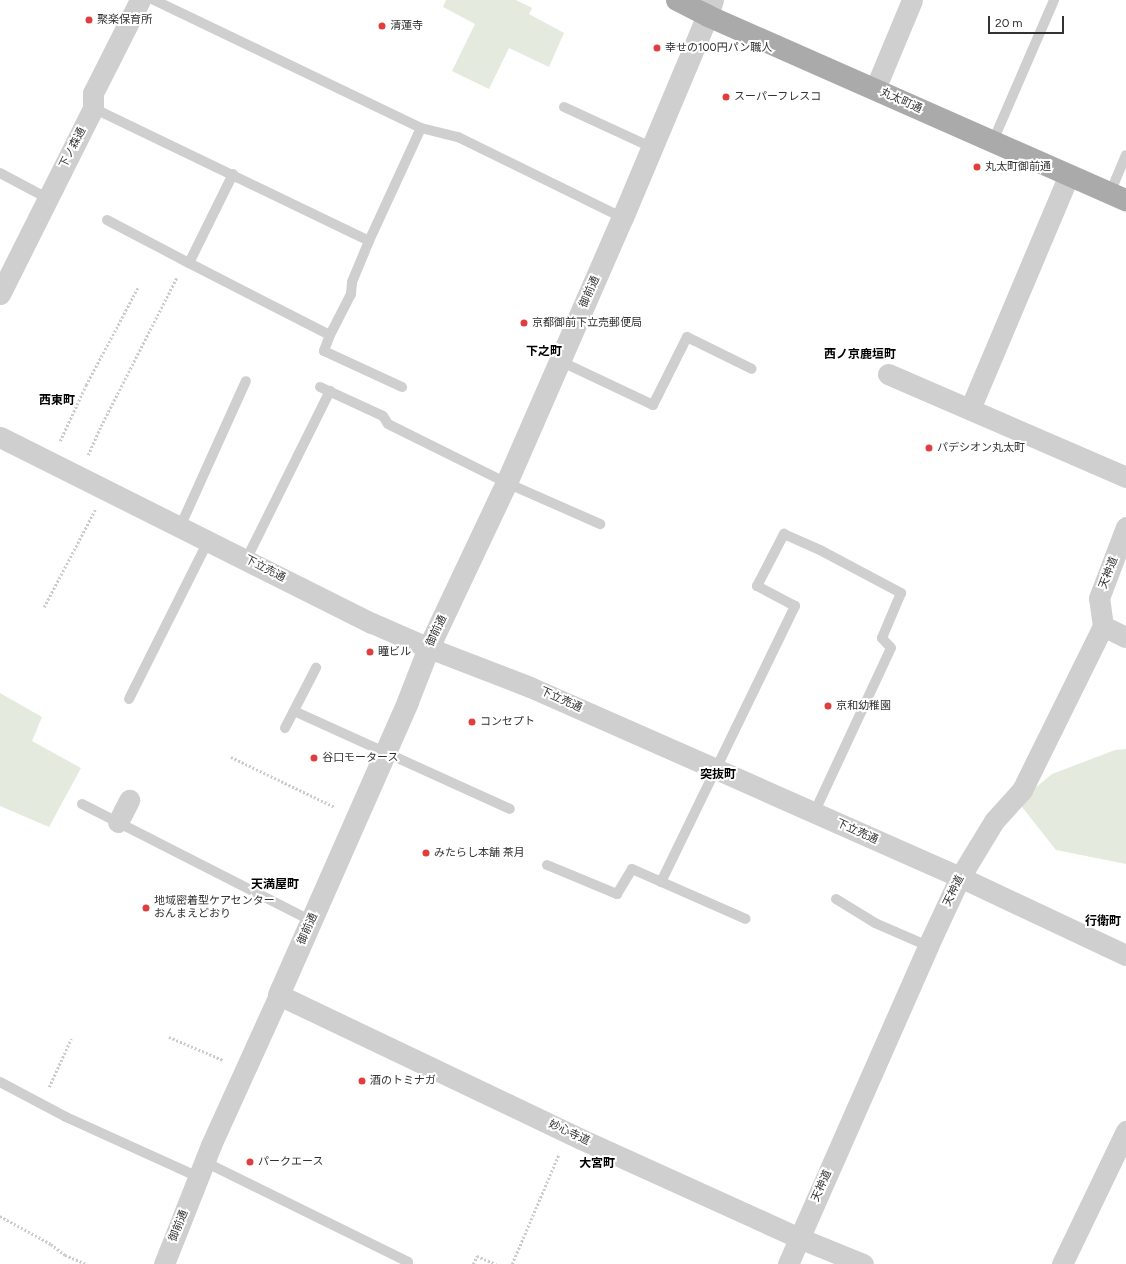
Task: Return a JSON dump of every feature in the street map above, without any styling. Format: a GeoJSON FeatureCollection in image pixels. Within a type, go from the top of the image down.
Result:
{"type":"FeatureCollection","features":[{"type":"Feature","properties":{"kind":"main road","name":"丸太町通"},"geometry":{"type":"LineString","coordinates":[[677,0],[711,8],[875,89],[1118,197]]}},
{"type":"Feature","properties":{"kind":"street","name":"下ノ森通"},"geometry":{"type":"LineString","coordinates":[[0,294],[93,108],[93,93],[140,0]]}},
{"type":"Feature","properties":{"kind":"street"},"geometry":{"type":"LineString","coordinates":[[875,89],[912,0]]}},
{"type":"Feature","properties":{"kind":"street","name":"御前通"},"geometry":{"type":"LineString","coordinates":[[164,1264],[201,1170],[408,702],[428,648],[507,483],[623,218],[711,8]]}},
{"type":"Feature","properties":{"kind":"street"},"geometry":{"type":"LineString","coordinates":[[970,409],[1069,175]]}},
{"type":"Feature","properties":{"kind":"street"},"geometry":{"type":"LineString","coordinates":[[888,374],[1126,477]]}},
{"type":"Feature","properties":{"kind":"street","name":"下立売通"},"geometry":{"type":"LineString","coordinates":[[0,437],[372,623],[428,648],[530,687],[716,769],[960,877],[1126,956]]}},
{"type":"Feature","properties":{"kind":"street","name":"天神道"},"geometry":{"type":"LineString","coordinates":[[788,1264],[928,946],[960,877],[994,821],[1022,790],[1103,626],[1099,598],[1126,527]]}},
{"type":"Feature","properties":{"kind":"street"},"geometry":{"type":"LineString","coordinates":[[1103,626],[1126,637]]}},
{"type":"Feature","properties":{"kind":"street"},"geometry":{"type":"LineString","coordinates":[[118,822],[129,800]]}},
{"type":"Feature","properties":{"kind":"street","name":"妙心寺道"},"geometry":{"type":"LineString","coordinates":[[279,995],[568,1133],[799,1238],[863,1264]]}},
{"type":"Feature","properties":{"kind":"street"},"geometry":{"type":"LineString","coordinates":[[1062,1264],[1126,1131]]}},
{"type":"Feature","properties":{"kind":"lane"},"geometry":{"type":"LineString","coordinates":[[154,0],[421,128],[458,137],[623,218]]}},
{"type":"Feature","properties":{"kind":"lane"},"geometry":{"type":"LineString","coordinates":[[993,141],[1054,0]]}},
{"type":"Feature","properties":{"kind":"lane"},"geometry":{"type":"LineString","coordinates":[[564,107],[653,148]]}},
{"type":"Feature","properties":{"kind":"lane"},"geometry":{"type":"LineString","coordinates":[[93,108],[233,174],[369,241]]}},
{"type":"Feature","properties":{"kind":"lane"},"geometry":{"type":"LineString","coordinates":[[402,387],[324,351],[330,335],[351,294],[352,282],[369,241],[421,128]]}},
{"type":"Feature","properties":{"kind":"lane"},"geometry":{"type":"LineString","coordinates":[[1118,197],[1126,155]]}},
{"type":"Feature","properties":{"kind":"lane"},"geometry":{"type":"LineString","coordinates":[[0,173],[47,198]]}},
{"type":"Feature","properties":{"kind":"lane"},"geometry":{"type":"LineString","coordinates":[[187,262],[233,174]]}},
{"type":"Feature","properties":{"kind":"lane"},"geometry":{"type":"LineString","coordinates":[[107,220],[330,335]]}},
{"type":"Feature","properties":{"kind":"lane"},"geometry":{"type":"LineString","coordinates":[[560,361],[653,405],[687,337],[752,369]]}},
{"type":"Feature","properties":{"kind":"lane"},"geometry":{"type":"LineString","coordinates":[[180,527],[246,381]]}},
{"type":"Feature","properties":{"kind":"lane"},"geometry":{"type":"LineString","coordinates":[[246,560],[325,389],[383,416],[388,424],[507,483],[600,524]]}},
{"type":"Feature","properties":{"kind":"lane"},"geometry":{"type":"LineString","coordinates":[[660,882],[795,606],[758,586],[784,534],[820,550],[901,593],[882,638],[892,648],[814,813]]}},
{"type":"Feature","properties":{"kind":"lane"},"geometry":{"type":"LineString","coordinates":[[129,699],[208,541]]}},
{"type":"Feature","properties":{"kind":"lane"},"geometry":{"type":"LineString","coordinates":[[285,728],[316,668]]}},
{"type":"Feature","properties":{"kind":"lane"},"geometry":{"type":"LineString","coordinates":[[294,712],[510,810]]}},
{"type":"Feature","properties":{"kind":"lane"},"geometry":{"type":"LineString","coordinates":[[82,804],[312,921]]}},
{"type":"Feature","properties":{"kind":"lane"},"geometry":{"type":"LineString","coordinates":[[547,865],[617,894],[632,869],[746,919]]}},
{"type":"Feature","properties":{"kind":"lane"},"geometry":{"type":"LineString","coordinates":[[836,899],[875,923],[928,946]]}},
{"type":"Feature","properties":{"kind":"lane"},"geometry":{"type":"LineString","coordinates":[[0,1082],[41,1104],[201,1170],[408,1262],[407,1264]]}},
{"type":"Feature","properties":{"kind":"path"},"geometry":{"type":"LineString","coordinates":[[79,476],[101,426],[187,262]]}},
{"type":"Feature","properties":{"kind":"path"},"geometry":{"type":"LineString","coordinates":[[50,462],[86,385],[138,287]]}},
{"type":"Feature","properties":{"kind":"path"},"geometry":{"type":"LineString","coordinates":[[44,607],[106,489]]}},
{"type":"Feature","properties":{"kind":"path"},"geometry":{"type":"LineString","coordinates":[[231,757],[357,818]]}},
{"type":"Feature","properties":{"kind":"path"},"geometry":{"type":"LineString","coordinates":[[169,1037],[246,1069]]}},
{"type":"Feature","properties":{"kind":"path"},"geometry":{"type":"LineString","coordinates":[[41,1104],[71,1039]]}},
{"type":"Feature","properties":{"kind":"path"},"geometry":{"type":"LineString","coordinates":[[512,1264],[568,1133]]}},
{"type":"Feature","properties":{"kind":"path"},"geometry":{"type":"LineString","coordinates":[[0,1216],[51,1244],[65,1255],[86,1264]]}},
{"type":"Feature","properties":{"kind":"path"},"geometry":{"type":"LineString","coordinates":[[473,1264],[477,1256],[496,1264]]}},
{"type":"Feature","properties":{"kind":"shaded area"},"geometry":{"type":"Polygon","coordinates":[[[446,0],[516,0],[532,8],[529,14],[564,33],[549,67],[509,48],[489,89],[452,71],[475,24],[443,7],[446,0]]]}},
{"type":"Feature","properties":{"kind":"shaded area"},"geometry":{"type":"Polygon","coordinates":[[[0,693],[42,717],[32,741],[81,768],[49,827],[0,806],[0,693]]]}},
{"type":"Feature","properties":{"kind":"shaded area"},"geometry":{"type":"Polygon","coordinates":[[[1126,749],[1126,864],[1056,850],[1018,802],[1052,774],[1115,750],[1126,749]]]}},
{"type":"Feature","properties":{"kind":"place","name":"聚楽保育所"},"geometry":{"type":"Point","coordinates":[89,20]}},
{"type":"Feature","properties":{"kind":"place","name":"清蓮寺"},"geometry":{"type":"Point","coordinates":[382,26]}},
{"type":"Feature","properties":{"kind":"place","name":"幸せの100円パン職人"},"geometry":{"type":"Point","coordinates":[657,48]}},
{"type":"Feature","properties":{"kind":"place","name":"スーパーフレスコ"},"geometry":{"type":"Point","coordinates":[726,97]}},
{"type":"Feature","properties":{"kind":"place","name":"丸太町御前通"},"geometry":{"type":"Point","coordinates":[977,167]}},
{"type":"Feature","properties":{"kind":"place","name":"京都御前下立売郵便局"},"geometry":{"type":"Point","coordinates":[524,323]}},
{"type":"Feature","properties":{"kind":"place","name":"パデシオン丸太町"},"geometry":{"type":"Point","coordinates":[929,448]}},
{"type":"Feature","properties":{"kind":"place","name":"瞳ビル"},"geometry":{"type":"Point","coordinates":[370,652]}},
{"type":"Feature","properties":{"kind":"place","name":"京和幼稚園"},"geometry":{"type":"Point","coordinates":[828,706]}},
{"type":"Feature","properties":{"kind":"place","name":"コンセプト"},"geometry":{"type":"Point","coordinates":[472,722]}},
{"type":"Feature","properties":{"kind":"place","name":"谷口モータース"},"geometry":{"type":"Point","coordinates":[314,758]}},
{"type":"Feature","properties":{"kind":"place","name":"みたらし本舗 茶月"},"geometry":{"type":"Point","coordinates":[426,853]}},
{"type":"Feature","properties":{"kind":"place","name":"地域密着型ケアセンター おんまえどおり"},"geometry":{"type":"Point","coordinates":[146,908]}},
{"type":"Feature","properties":{"kind":"place","name":"酒のトミナガ"},"geometry":{"type":"Point","coordinates":[362,1081]}},
{"type":"Feature","properties":{"kind":"place","name":"パークエース"},"geometry":{"type":"Point","coordinates":[250,1162]}},
{"type":"Feature","properties":{"kind":"district","name":"下之町"},"geometry":{"type":"Point","coordinates":[544,352]}},
{"type":"Feature","properties":{"kind":"district","name":"西ノ京鹿垣町"},"geometry":{"type":"Point","coordinates":[860,355]}},
{"type":"Feature","properties":{"kind":"district","name":"西東町"},"geometry":{"type":"Point","coordinates":[57,401]}},
{"type":"Feature","properties":{"kind":"district","name":"突抜町"},"geometry":{"type":"Point","coordinates":[718,775]}},
{"type":"Feature","properties":{"kind":"district","name":"天満屋町"},"geometry":{"type":"Point","coordinates":[275,885]}},
{"type":"Feature","properties":{"kind":"district","name":"行衛町"},"geometry":{"type":"Point","coordinates":[1103,922]}},
{"type":"Feature","properties":{"kind":"district","name":"大宮町"},"geometry":{"type":"Point","coordinates":[597,1164]}}]}
